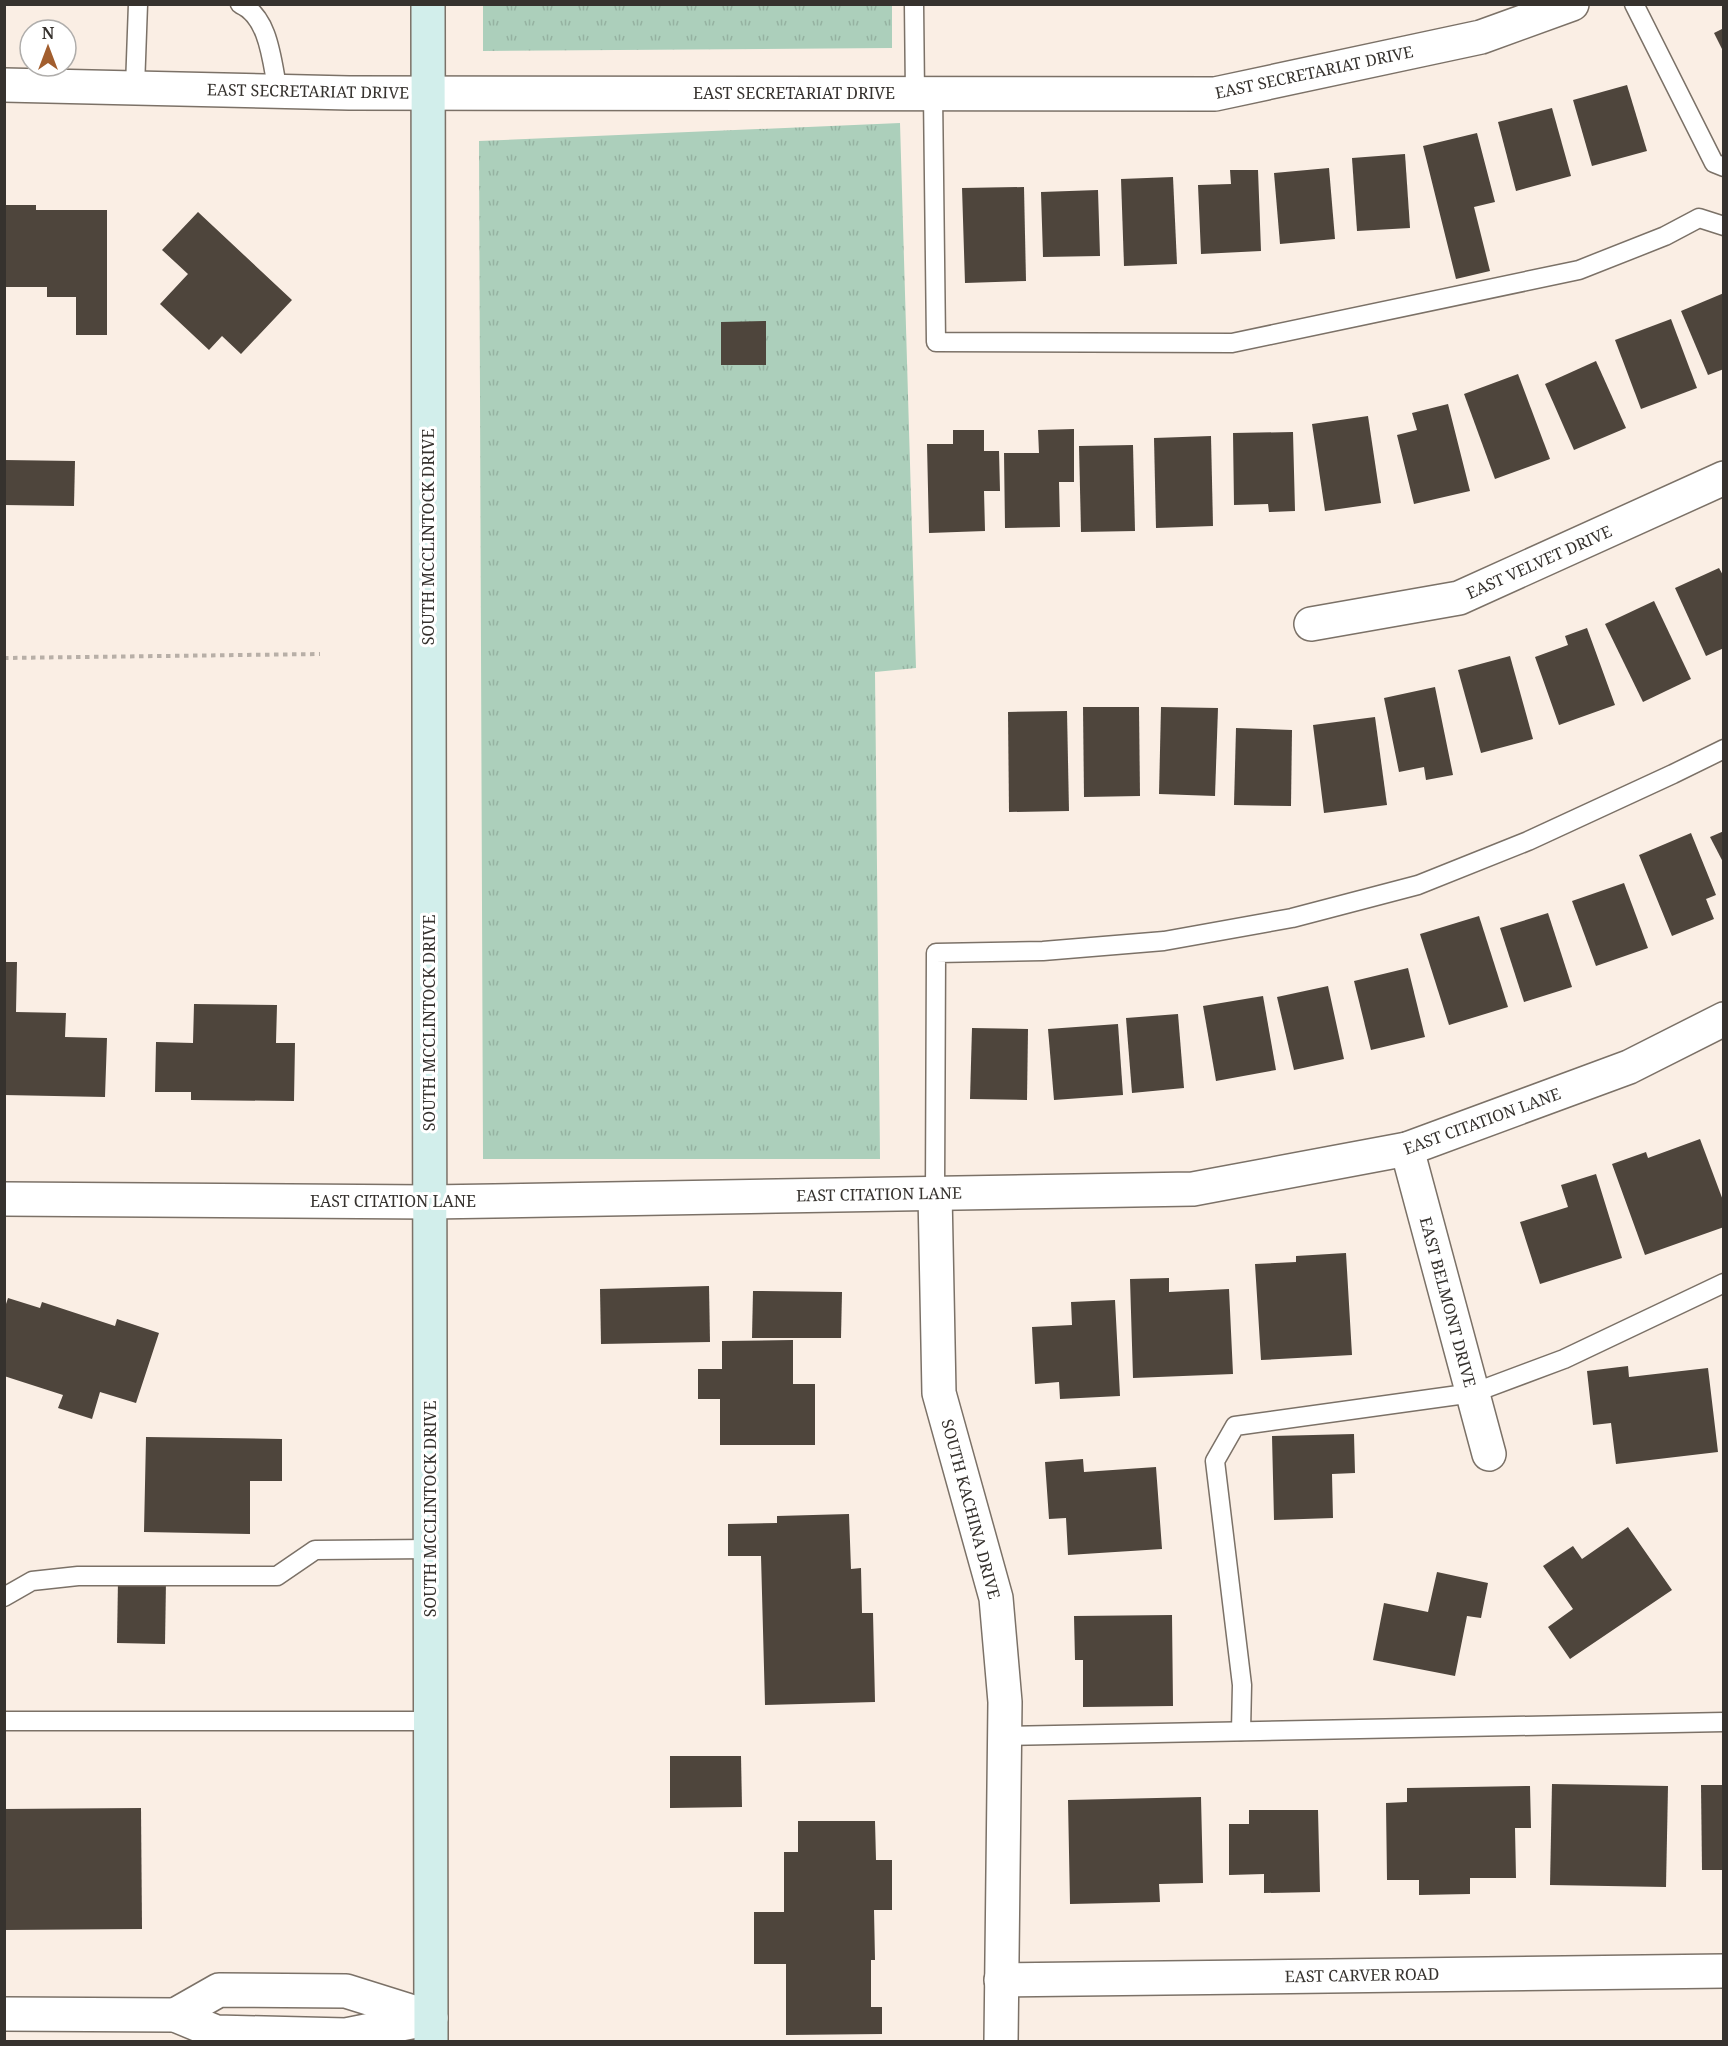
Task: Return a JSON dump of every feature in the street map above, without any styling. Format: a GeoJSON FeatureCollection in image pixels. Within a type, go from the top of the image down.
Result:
{"type":"FeatureCollection","features":[{"type":"Feature","properties":{"kind":"main road","name":"SOUTH MCCLINTOCK DRIVE"},"geometry":{"type":"LineString","coordinates":[[428,4],[431,2030]]}},
{"type":"Feature","properties":{"kind":"street","name":"EAST SECRETARIAT DRIVE"},"geometry":{"type":"LineString","coordinates":[[4,85],[278,92],[1215,94],[1481,37],[1572,4]]}},
{"type":"Feature","properties":{"kind":"street","name":"EAST VELVET DRIVE"},"geometry":{"type":"LineString","coordinates":[[1311,624],[1459,598],[1724,478]]}},
{"type":"Feature","properties":{"kind":"street","name":"EAST CITATION LANE"},"geometry":{"type":"LineString","coordinates":[[4,1199],[430,1202],[1193,1188],[1407,1149],[1629,1067],[1724,1019]]}},
{"type":"Feature","properties":{"kind":"street","name":"EAST BELMONT DRIVE"},"geometry":{"type":"LineString","coordinates":[[1407,1149],[1490,1454]]}},
{"type":"Feature","properties":{"kind":"street","name":"SOUTH KACHINA DRIVE"},"geometry":{"type":"LineString","coordinates":[[935,1193],[939,1393],[996,1598],[1005,1702],[1001,2042]]}},
{"type":"Feature","properties":{"kind":"street","name":"EAST CARVER ROAD"},"geometry":{"type":"LineString","coordinates":[[1000,1980],[1724,1971]]}},
{"type":"Feature","properties":{"kind":"street"},"geometry":{"type":"LineString","coordinates":[[175,2015],[219,1990],[346,1991],[431,2030]]}},
{"type":"Feature","properties":{"kind":"street"},"geometry":{"type":"LineString","coordinates":[[4,2014],[175,2015],[216,2032],[346,2035],[431,2030]]}},
{"type":"Feature","properties":{"kind":"lane"},"geometry":{"type":"LineString","coordinates":[[135,87],[138,4]]}},
{"type":"Feature","properties":{"kind":"lane"},"geometry":{"type":"LineString","coordinates":[[240,4],[246,7],[265,30],[278,92]]}},
{"type":"Feature","properties":{"kind":"lane"},"geometry":{"type":"LineString","coordinates":[[914,4],[924,94],[936,342],[1232,343],[1579,270],[1665,236],[1699,218],[1724,226]]}},
{"type":"Feature","properties":{"kind":"lane"},"geometry":{"type":"LineString","coordinates":[[1634,4],[1714,164],[1724,167]]}},
{"type":"Feature","properties":{"kind":"lane"},"geometry":{"type":"LineString","coordinates":[[935,1193],[936,953],[1043,951],[1164,941],[1292,918],[1418,885],[1528,841],[1724,749]]}},
{"type":"Feature","properties":{"kind":"lane"},"geometry":{"type":"LineString","coordinates":[[1241,1731],[1242,1685],[1215,1461],[1235,1425],[1473,1393],[1564,1359],[1724,1283]]}},
{"type":"Feature","properties":{"kind":"lane"},"geometry":{"type":"LineString","coordinates":[[4,1597],[32,1581],[78,1576],[277,1576],[315,1550],[430,1549]]}},
{"type":"Feature","properties":{"kind":"lane"},"geometry":{"type":"LineString","coordinates":[[4,1721],[431,1721]]}},
{"type":"Feature","properties":{"kind":"lane"},"geometry":{"type":"LineString","coordinates":[[1005,1736],[1724,1722]]}},
{"type":"Feature","properties":{"kind":"path"},"geometry":{"type":"LineString","coordinates":[[4,658],[320,654]]}},
{"type":"Feature","properties":{"kind":"green space"},"geometry":{"type":"Polygon","coordinates":[[[483,5],[892,5],[892,48],[483,51],[483,5]]]}},
{"type":"Feature","properties":{"kind":"green space"},"geometry":{"type":"Polygon","coordinates":[[[900,123],[916,668],[875,672],[880,1159],[483,1159],[479,141],[900,123]]]}},
{"type":"Feature","properties":{"kind":"building"},"geometry":{"type":"Polygon","coordinates":[[[1724,28],[1724,53],[1714,33],[1724,28]]]}},
{"type":"Feature","properties":{"kind":"building"},"geometry":{"type":"Polygon","coordinates":[[[1627,85],[1647,151],[1592,166],[1573,100],[1627,85]]]}},
{"type":"Feature","properties":{"kind":"building"},"geometry":{"type":"Polygon","coordinates":[[[1552,108],[1571,176],[1516,191],[1498,122],[1552,108]]]}},
{"type":"Feature","properties":{"kind":"building"},"geometry":{"type":"Polygon","coordinates":[[[1477,133],[1495,202],[1474,207],[1490,271],[1456,279],[1423,146],[1477,133]]]}},
{"type":"Feature","properties":{"kind":"building"},"geometry":{"type":"Polygon","coordinates":[[[1405,154],[1410,228],[1357,231],[1352,158],[1405,154]]]}},
{"type":"Feature","properties":{"kind":"building"},"geometry":{"type":"Polygon","coordinates":[[[1329,168],[1335,239],[1280,244],[1274,173],[1329,168]]]}},
{"type":"Feature","properties":{"kind":"building"},"geometry":{"type":"Polygon","coordinates":[[[1230,170],[1258,170],[1261,251],[1201,254],[1198,185],[1231,184],[1230,170]]]}},
{"type":"Feature","properties":{"kind":"building"},"geometry":{"type":"Polygon","coordinates":[[[1173,177],[1177,264],[1124,266],[1121,179],[1173,177]]]}},
{"type":"Feature","properties":{"kind":"building"},"geometry":{"type":"Polygon","coordinates":[[[1024,187],[1026,281],[965,283],[962,188],[1024,187]]]}},
{"type":"Feature","properties":{"kind":"building"},"geometry":{"type":"Polygon","coordinates":[[[1098,190],[1100,256],[1043,257],[1041,192],[1098,190]]]}},
{"type":"Feature","properties":{"kind":"building"},"geometry":{"type":"Polygon","coordinates":[[[4,205],[36,205],[36,210],[107,210],[107,335],[76,335],[76,297],[47,297],[47,287],[4,287],[4,205]]]}},
{"type":"Feature","properties":{"kind":"building"},"geometry":{"type":"Polygon","coordinates":[[[198,212],[292,300],[241,354],[222,336],[209,350],[160,304],[188,274],[162,250],[198,212]]]}},
{"type":"Feature","properties":{"kind":"building"},"geometry":{"type":"Polygon","coordinates":[[[1724,293],[1724,369],[1708,375],[1681,311],[1724,293]]]}},
{"type":"Feature","properties":{"kind":"building"},"geometry":{"type":"Polygon","coordinates":[[[1671,319],[1697,388],[1641,409],[1615,340],[1671,319]]]}},
{"type":"Feature","properties":{"kind":"building"},"geometry":{"type":"Polygon","coordinates":[[[766,321],[766,365],[721,365],[721,322],[766,321]]]}},
{"type":"Feature","properties":{"kind":"building"},"geometry":{"type":"Polygon","coordinates":[[[1596,361],[1626,428],[1574,450],[1545,384],[1596,361]]]}},
{"type":"Feature","properties":{"kind":"building"},"geometry":{"type":"Polygon","coordinates":[[[1518,374],[1550,459],[1495,479],[1464,394],[1518,374]]]}},
{"type":"Feature","properties":{"kind":"building"},"geometry":{"type":"Polygon","coordinates":[[[1448,404],[1470,491],[1414,504],[1397,435],[1417,430],[1412,413],[1448,404]]]}},
{"type":"Feature","properties":{"kind":"building"},"geometry":{"type":"Polygon","coordinates":[[[1368,416],[1381,503],[1325,511],[1312,424],[1368,416]]]}},
{"type":"Feature","properties":{"kind":"building"},"geometry":{"type":"Polygon","coordinates":[[[1074,429],[1074,482],[1059,482],[1060,527],[1005,528],[1004,453],[1039,453],[1038,430],[1074,429]]]}},
{"type":"Feature","properties":{"kind":"building"},"geometry":{"type":"Polygon","coordinates":[[[953,430],[984,430],[984,451],[999,451],[1000,491],[984,491],[985,531],[929,533],[927,444],[953,444],[953,430]]]}},
{"type":"Feature","properties":{"kind":"building"},"geometry":{"type":"Polygon","coordinates":[[[1293,432],[1295,511],[1269,512],[1268,504],[1234,505],[1233,433],[1293,432]]]}},
{"type":"Feature","properties":{"kind":"building"},"geometry":{"type":"Polygon","coordinates":[[[1211,436],[1213,526],[1156,528],[1154,438],[1211,436]]]}},
{"type":"Feature","properties":{"kind":"building"},"geometry":{"type":"Polygon","coordinates":[[[1133,445],[1135,531],[1081,532],[1079,446],[1133,445]]]}},
{"type":"Feature","properties":{"kind":"building"},"geometry":{"type":"Polygon","coordinates":[[[4,460],[75,461],[74,506],[4,505],[4,460]]]}},
{"type":"Feature","properties":{"kind":"building"},"geometry":{"type":"Polygon","coordinates":[[[1719,568],[1724,577],[1724,648],[1706,656],[1675,588],[1719,568]]]}},
{"type":"Feature","properties":{"kind":"building"},"geometry":{"type":"Polygon","coordinates":[[[1654,601],[1691,679],[1643,702],[1605,624],[1654,601]]]}},
{"type":"Feature","properties":{"kind":"building"},"geometry":{"type":"Polygon","coordinates":[[[1587,628],[1615,705],[1559,725],[1535,657],[1568,645],[1565,636],[1587,628]]]}},
{"type":"Feature","properties":{"kind":"building"},"geometry":{"type":"Polygon","coordinates":[[[1510,656],[1533,739],[1481,753],[1458,670],[1510,656]]]}},
{"type":"Feature","properties":{"kind":"building"},"geometry":{"type":"Polygon","coordinates":[[[1435,687],[1453,775],[1426,780],[1424,767],[1399,772],[1384,698],[1435,687]]]}},
{"type":"Feature","properties":{"kind":"building"},"geometry":{"type":"Polygon","coordinates":[[[1083,707],[1139,707],[1140,796],[1084,797],[1083,707]]]}},
{"type":"Feature","properties":{"kind":"building"},"geometry":{"type":"Polygon","coordinates":[[[1161,707],[1218,708],[1215,796],[1159,794],[1161,707]]]}},
{"type":"Feature","properties":{"kind":"building"},"geometry":{"type":"Polygon","coordinates":[[[1067,711],[1069,811],[1009,812],[1008,712],[1067,711]]]}},
{"type":"Feature","properties":{"kind":"building"},"geometry":{"type":"Polygon","coordinates":[[[1375,717],[1387,805],[1324,813],[1313,725],[1375,717]]]}},
{"type":"Feature","properties":{"kind":"building"},"geometry":{"type":"Polygon","coordinates":[[[1236,728],[1292,730],[1291,806],[1234,805],[1236,728]]]}},
{"type":"Feature","properties":{"kind":"building"},"geometry":{"type":"Polygon","coordinates":[[[1724,831],[1724,864],[1710,837],[1724,831]]]}},
{"type":"Feature","properties":{"kind":"building"},"geometry":{"type":"Polygon","coordinates":[[[1691,833],[1716,895],[1706,899],[1714,919],[1672,936],[1639,855],[1691,833]]]}},
{"type":"Feature","properties":{"kind":"building"},"geometry":{"type":"Polygon","coordinates":[[[1624,883],[1648,948],[1596,966],[1572,901],[1624,883]]]}},
{"type":"Feature","properties":{"kind":"building"},"geometry":{"type":"Polygon","coordinates":[[[1548,913],[1572,987],[1524,1002],[1500,928],[1548,913]]]}},
{"type":"Feature","properties":{"kind":"building"},"geometry":{"type":"Polygon","coordinates":[[[1479,916],[1508,1007],[1449,1025],[1420,934],[1479,916]]]}},
{"type":"Feature","properties":{"kind":"building"},"geometry":{"type":"Polygon","coordinates":[[[4,962],[17,962],[16,1012],[66,1013],[65,1037],[107,1038],[105,1097],[4,1095],[4,962]]]}},
{"type":"Feature","properties":{"kind":"building"},"geometry":{"type":"Polygon","coordinates":[[[1408,968],[1425,1037],[1371,1050],[1354,981],[1408,968]]]}},
{"type":"Feature","properties":{"kind":"building"},"geometry":{"type":"Polygon","coordinates":[[[1328,986],[1344,1059],[1294,1070],[1277,997],[1328,986]]]}},
{"type":"Feature","properties":{"kind":"building"},"geometry":{"type":"Polygon","coordinates":[[[1263,996],[1276,1070],[1216,1081],[1203,1006],[1263,996]]]}},
{"type":"Feature","properties":{"kind":"building"},"geometry":{"type":"Polygon","coordinates":[[[194,1004],[277,1005],[276,1043],[295,1043],[294,1101],[191,1100],[191,1092],[155,1092],[156,1042],[193,1043],[194,1004]]]}},
{"type":"Feature","properties":{"kind":"building"},"geometry":{"type":"Polygon","coordinates":[[[1178,1014],[1184,1088],[1132,1093],[1126,1018],[1178,1014]]]}},
{"type":"Feature","properties":{"kind":"building"},"geometry":{"type":"Polygon","coordinates":[[[1118,1024],[1123,1095],[1054,1100],[1048,1029],[1118,1024]]]}},
{"type":"Feature","properties":{"kind":"building"},"geometry":{"type":"Polygon","coordinates":[[[972,1028],[1028,1029],[1027,1100],[970,1099],[972,1028]]]}},
{"type":"Feature","properties":{"kind":"building"},"geometry":{"type":"Polygon","coordinates":[[[1700,1139],[1724,1203],[1724,1227],[1645,1255],[1612,1164],[1646,1152],[1648,1158],[1700,1139]]]}},
{"type":"Feature","properties":{"kind":"building"},"geometry":{"type":"Polygon","coordinates":[[[1596,1174],[1622,1258],[1540,1284],[1520,1222],[1568,1207],[1561,1185],[1596,1174]]]}},
{"type":"Feature","properties":{"kind":"building"},"geometry":{"type":"Polygon","coordinates":[[[1346,1253],[1352,1355],[1261,1360],[1255,1264],[1296,1262],[1296,1256],[1346,1253]]]}},
{"type":"Feature","properties":{"kind":"building"},"geometry":{"type":"Polygon","coordinates":[[[1169,1278],[1169,1292],[1229,1289],[1233,1374],[1133,1378],[1130,1279],[1169,1278]]]}},
{"type":"Feature","properties":{"kind":"building"},"geometry":{"type":"Polygon","coordinates":[[[709,1286],[710,1342],[601,1344],[600,1289],[709,1286]]]}},
{"type":"Feature","properties":{"kind":"building"},"geometry":{"type":"Polygon","coordinates":[[[753,1291],[842,1292],[841,1338],[752,1338],[753,1291]]]}},
{"type":"Feature","properties":{"kind":"building"},"geometry":{"type":"Polygon","coordinates":[[[8,1298],[40,1308],[42,1302],[115,1326],[117,1319],[159,1333],[136,1403],[100,1392],[92,1419],[58,1408],[63,1395],[4,1376],[4,1310],[8,1298]]]}},
{"type":"Feature","properties":{"kind":"building"},"geometry":{"type":"Polygon","coordinates":[[[1115,1300],[1120,1396],[1060,1399],[1059,1382],[1035,1384],[1032,1327],[1072,1325],[1071,1302],[1115,1300]]]}},
{"type":"Feature","properties":{"kind":"building"},"geometry":{"type":"Polygon","coordinates":[[[793,1340],[793,1384],[815,1384],[815,1445],[720,1445],[720,1399],[698,1399],[698,1369],[722,1369],[722,1341],[793,1340]]]}},
{"type":"Feature","properties":{"kind":"building"},"geometry":{"type":"Polygon","coordinates":[[[1628,1366],[1629,1377],[1708,1368],[1718,1452],[1616,1464],[1611,1423],[1593,1425],[1587,1371],[1628,1366]]]}},
{"type":"Feature","properties":{"kind":"building"},"geometry":{"type":"Polygon","coordinates":[[[1354,1434],[1355,1473],[1332,1474],[1333,1518],[1274,1520],[1272,1436],[1354,1434]]]}},
{"type":"Feature","properties":{"kind":"building"},"geometry":{"type":"Polygon","coordinates":[[[146,1437],[282,1439],[282,1481],[250,1481],[250,1534],[144,1532],[146,1437]]]}},
{"type":"Feature","properties":{"kind":"building"},"geometry":{"type":"Polygon","coordinates":[[[1083,1459],[1084,1472],[1156,1467],[1162,1549],[1068,1555],[1066,1518],[1049,1519],[1045,1462],[1083,1459]]]}},
{"type":"Feature","properties":{"kind":"building"},"geometry":{"type":"Polygon","coordinates":[[[849,1514],[851,1569],[861,1568],[862,1613],[873,1613],[875,1702],[765,1705],[761,1556],[728,1556],[728,1524],[777,1523],[777,1516],[849,1514]]]}},
{"type":"Feature","properties":{"kind":"building"},"geometry":{"type":"Polygon","coordinates":[[[1628,1527],[1672,1590],[1570,1659],[1548,1627],[1573,1609],[1543,1566],[1573,1546],[1582,1559],[1628,1527]]]}},
{"type":"Feature","properties":{"kind":"building"},"geometry":{"type":"Polygon","coordinates":[[[1437,1572],[1488,1583],[1481,1618],[1467,1616],[1455,1676],[1373,1660],[1384,1603],[1428,1612],[1437,1572]]]}},
{"type":"Feature","properties":{"kind":"building"},"geometry":{"type":"Polygon","coordinates":[[[118,1579],[166,1580],[165,1644],[117,1643],[118,1579]]]}},
{"type":"Feature","properties":{"kind":"building"},"geometry":{"type":"Polygon","coordinates":[[[1172,1615],[1173,1706],[1083,1707],[1083,1660],[1075,1660],[1074,1616],[1172,1615]]]}},
{"type":"Feature","properties":{"kind":"building"},"geometry":{"type":"Polygon","coordinates":[[[670,1756],[741,1756],[742,1807],[670,1808],[670,1756]]]}},
{"type":"Feature","properties":{"kind":"building"},"geometry":{"type":"Polygon","coordinates":[[[1552,1784],[1668,1786],[1666,1887],[1550,1885],[1552,1784]]]}},
{"type":"Feature","properties":{"kind":"building"},"geometry":{"type":"Polygon","coordinates":[[[1701,1785],[1724,1785],[1724,1870],[1702,1870],[1701,1785]]]}},
{"type":"Feature","properties":{"kind":"building"},"geometry":{"type":"Polygon","coordinates":[[[1530,1786],[1531,1828],[1515,1828],[1516,1878],[1470,1878],[1470,1894],[1419,1895],[1419,1880],[1387,1880],[1386,1803],[1407,1802],[1407,1788],[1530,1786]]]}},
{"type":"Feature","properties":{"kind":"building"},"geometry":{"type":"Polygon","coordinates":[[[1201,1797],[1203,1883],[1159,1884],[1160,1902],[1070,1904],[1068,1800],[1201,1797]]]}},
{"type":"Feature","properties":{"kind":"building"},"geometry":{"type":"Polygon","coordinates":[[[141,1808],[142,1929],[4,1930],[4,1809],[141,1808]]]}},
{"type":"Feature","properties":{"kind":"building"},"geometry":{"type":"Polygon","coordinates":[[[1249,1810],[1318,1810],[1320,1892],[1264,1893],[1264,1874],[1229,1875],[1229,1824],[1249,1824],[1249,1810]]]}},
{"type":"Feature","properties":{"kind":"building"},"geometry":{"type":"Polygon","coordinates":[[[798,1821],[875,1821],[876,1860],[892,1860],[892,1910],[874,1910],[875,1960],[871,1960],[871,2007],[882,2007],[882,2034],[786,2035],[786,1964],[754,1964],[754,1912],[784,1912],[784,1852],[798,1852],[798,1821]]]}}]}
